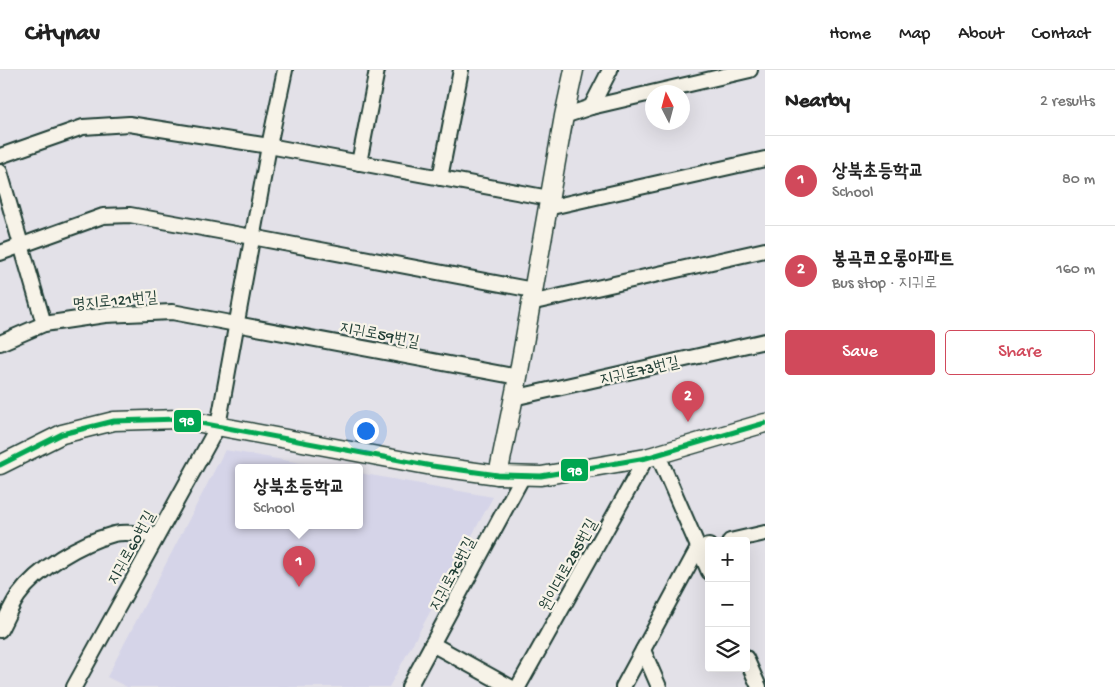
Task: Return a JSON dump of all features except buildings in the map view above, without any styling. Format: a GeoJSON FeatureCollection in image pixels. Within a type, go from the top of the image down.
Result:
{"type":"FeatureCollection","features":[{"type":"Feature","properties":{"kind":"street"},"geometry":{"type":"LineString","coordinates":[[218,426],[269,146],[285,70]]}},
{"type":"Feature","properties":{"kind":"street"},"geometry":{"type":"LineString","coordinates":[[359,163],[377,70]]}},
{"type":"Feature","properties":{"kind":"street"},"geometry":{"type":"LineString","coordinates":[[440,178],[461,70]]}},
{"type":"Feature","properties":{"kind":"street"},"geometry":{"type":"LineString","coordinates":[[498,474],[518,377],[548,203],[574,70]]}},
{"type":"Feature","properties":{"kind":"street"},"geometry":{"type":"LineString","coordinates":[[591,107],[610,70]]}},
{"type":"Feature","properties":{"kind":"street"},"geometry":{"type":"LineString","coordinates":[[564,116],[591,107],[750,70]]}},
{"type":"Feature","properties":{"kind":"street"},"geometry":{"type":"LineString","coordinates":[[0,156],[83,128],[129,124],[269,146],[440,178],[548,203],[765,159]]}},
{"type":"Feature","properties":{"kind":"street"},"geometry":{"type":"LineString","coordinates":[[0,172],[44,324]]}},
{"type":"Feature","properties":{"kind":"street"},"geometry":{"type":"LineString","coordinates":[[0,253],[103,216],[130,215],[252,237],[532,296],[765,250]]}},
{"type":"Feature","properties":{"kind":"street","name":"명지로121번길"},"geometry":{"type":"LineString","coordinates":[[0,343],[44,324],[105,315],[172,312],[236,324]]}},
{"type":"Feature","properties":{"kind":"street","name":"지귀로59번길"},"geometry":{"type":"LineString","coordinates":[[236,324],[518,377]]}},
{"type":"Feature","properties":{"kind":"street","name":"지귀로73번길"},"geometry":{"type":"LineString","coordinates":[[513,398],[765,341]]}},
{"type":"Feature","properties":{"kind":"street"},"geometry":{"type":"LineString","coordinates":[[0,465],[62,434],[114,421],[179,419],[432,466],[498,474],[541,476],[652,457],[765,423]]}},
{"type":"Feature","properties":{"kind":"street","name":"지귀로60번길"},"geometry":{"type":"LineString","coordinates":[[76,686],[156,536],[218,426]]}},
{"type":"Feature","properties":{"kind":"street"},"geometry":{"type":"LineString","coordinates":[[623,687],[704,547],[652,457]]}},
{"type":"Feature","properties":{"kind":"street","name":"원이대로285번길"},"geometry":{"type":"LineString","coordinates":[[518,687],[652,457]]}},
{"type":"Feature","properties":{"kind":"street","name":"지귀로76번길"},"geometry":{"type":"LineString","coordinates":[[409,687],[523,476]]}},
{"type":"Feature","properties":{"kind":"street"},"geometry":{"type":"LineString","coordinates":[[748,537],[765,533]]}},
{"type":"Feature","properties":{"kind":"street"},"geometry":{"type":"LineString","coordinates":[[0,630],[18,596],[45,568],[84,545],[115,534],[156,536]]}},
{"type":"Feature","properties":{"kind":"street"},"geometry":{"type":"LineString","coordinates":[[432,644],[510,687]]}},
{"type":"Feature","properties":{"kind":"street"},"geometry":{"type":"LineString","coordinates":[[643,650],[659,687]]}},
{"type":"Feature","properties":{"kind":"street"},"geometry":{"type":"LineString","coordinates":[[750,667],[759,687]]}},
{"type":"Feature","properties":{"kind":"shaded area"},"geometry":{"type":"Polygon","coordinates":[[[225,450],[307,464],[235,464],[235,529],[363,529],[363,474],[493,497],[389,687],[127,687],[107,677],[225,450]]]}},
{"type":"Feature","properties":{"kind":"transit line","name":"98"},"geometry":{"type":"LineString","coordinates":[[0,465],[62,434],[114,421],[179,419],[432,466],[498,475],[541,476],[646,458],[765,423]]}},
{"type":"Feature","properties":{"kind":"place","name":"봉곡코오롱아파트"},"geometry":{"type":"Point","coordinates":[688,422]}},
{"type":"Feature","properties":{"kind":"place","name":"상북초등학교"},"geometry":{"type":"Point","coordinates":[299,587]}}]}
